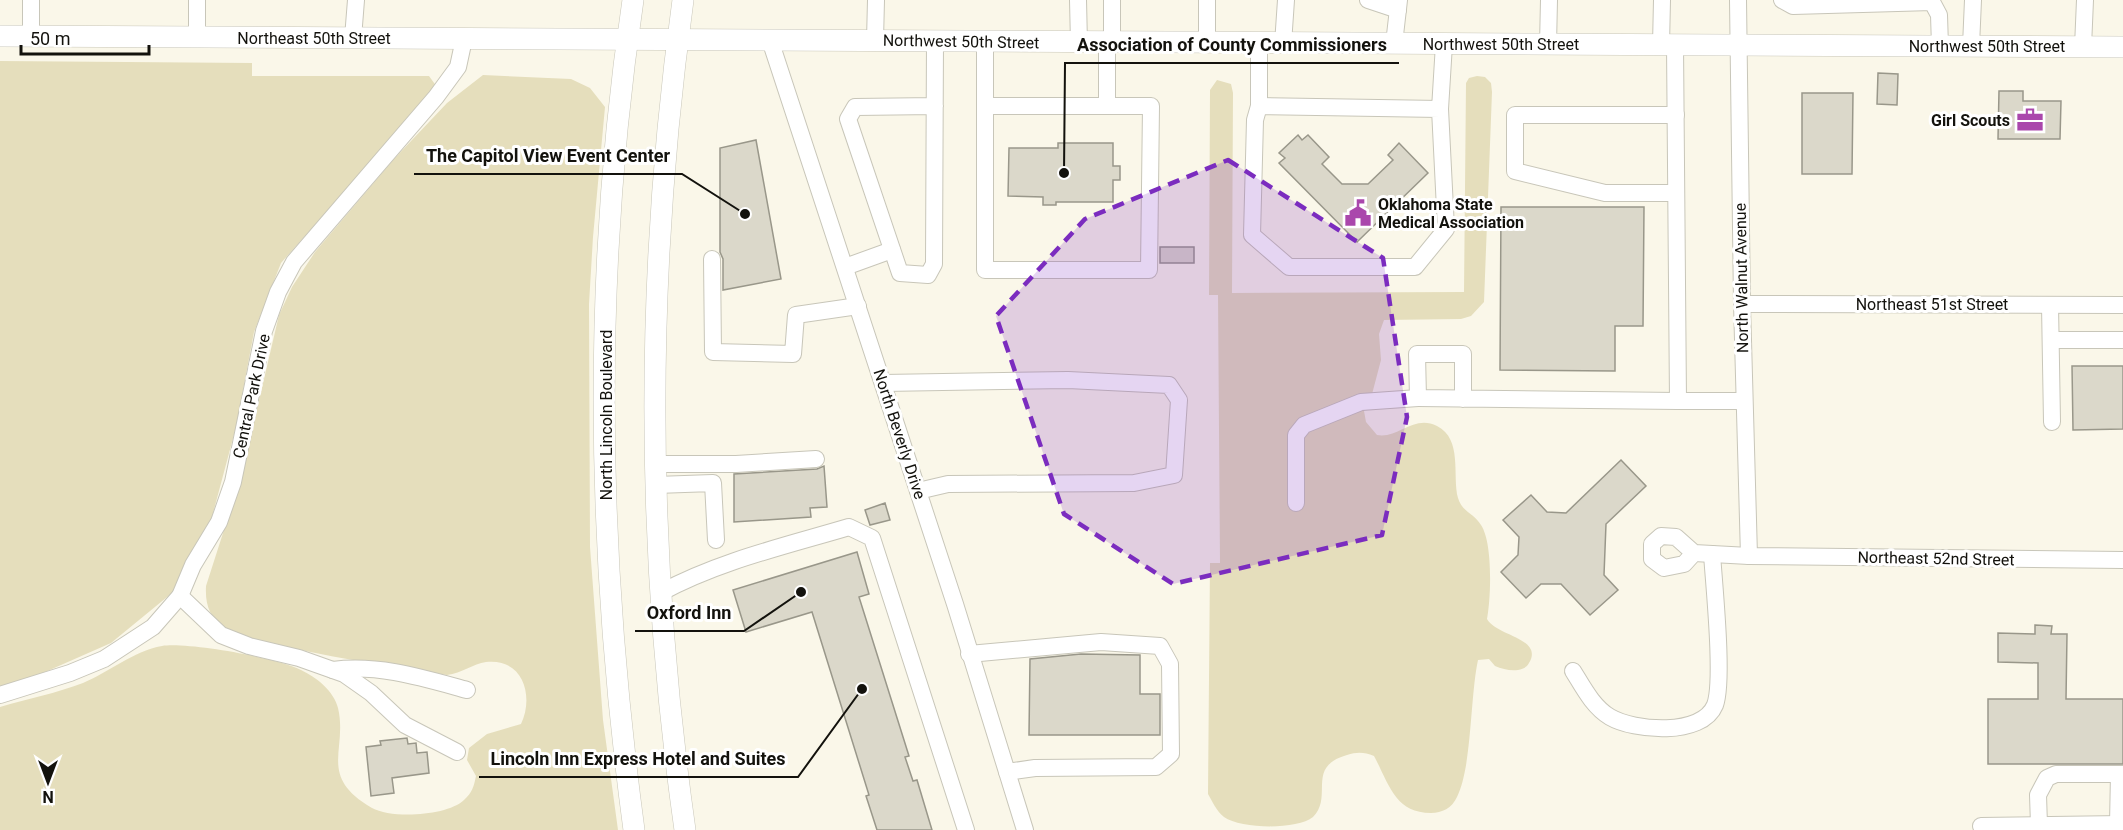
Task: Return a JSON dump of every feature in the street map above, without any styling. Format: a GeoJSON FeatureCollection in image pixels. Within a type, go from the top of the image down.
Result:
{"type":"FeatureCollection","features":[{"type":"Feature","properties":{"kind":"main road","name":"North Lincoln Boulevard"},"geometry":{"type":"LineString","coordinates":[[633,0],[608,231],[605,461],[613,635],[634,830]]}},
{"type":"Feature","properties":{"kind":"main road"},"geometry":{"type":"LineString","coordinates":[[683,0],[677,40],[660,237],[656,475],[660,593],[674,744],[685,830]]}},
{"type":"Feature","properties":{"kind":"main road","name":"Northeast 50th Street"},"geometry":{"type":"LineString","coordinates":[[0,36],[627,40]]}},
{"type":"Feature","properties":{"kind":"main road","name":"Northwest 50th Street"},"geometry":{"type":"LineString","coordinates":[[627,40],[2123,47]]}},
{"type":"Feature","properties":{"kind":"street"},"geometry":{"type":"LineString","coordinates":[[31,0],[31,37]]}},
{"type":"Feature","properties":{"kind":"street"},"geometry":{"type":"LineString","coordinates":[[197,0],[197,37]]}},
{"type":"Feature","properties":{"kind":"street"},"geometry":{"type":"LineString","coordinates":[[353,38],[356,0]]}},
{"type":"Feature","properties":{"kind":"street"},"geometry":{"type":"LineString","coordinates":[[875,40],[876,0]]}},
{"type":"Feature","properties":{"kind":"street"},"geometry":{"type":"LineString","coordinates":[[1078,0],[1079,43]]}},
{"type":"Feature","properties":{"kind":"street"},"geometry":{"type":"LineString","coordinates":[[1107,106],[1112,0]]}},
{"type":"Feature","properties":{"kind":"street"},"geometry":{"type":"LineString","coordinates":[[1207,0],[1207,43]]}},
{"type":"Feature","properties":{"kind":"street"},"geometry":{"type":"LineString","coordinates":[[1283,44],[1286,0]]}},
{"type":"Feature","properties":{"kind":"street"},"geometry":{"type":"LineString","coordinates":[[1368,0],[1398,5],[1394,44]]}},
{"type":"Feature","properties":{"kind":"street"},"geometry":{"type":"LineString","coordinates":[[1548,45],[1549,0]]}},
{"type":"Feature","properties":{"kind":"street"},"geometry":{"type":"LineString","coordinates":[[1662,0],[1676,115],[1678,400]]}},
{"type":"Feature","properties":{"kind":"street","name":"North Walnut Avenue"},"geometry":{"type":"LineString","coordinates":[[1738,0],[1742,304],[1749,556]]}},
{"type":"Feature","properties":{"kind":"street"},"geometry":{"type":"LineString","coordinates":[[1782,0],[1793,6],[1932,2],[1939,15],[1940,46]]}},
{"type":"Feature","properties":{"kind":"street"},"geometry":{"type":"LineString","coordinates":[[1971,46],[1973,0]]}},
{"type":"Feature","properties":{"kind":"street"},"geometry":{"type":"LineString","coordinates":[[2084,46],[2085,0]]}},
{"type":"Feature","properties":{"kind":"street","name":"Central Park Drive"},"geometry":{"type":"LineString","coordinates":[[0,695],[70,674],[104,659],[153,627],[180,596],[194,565],[219,522],[232,482],[264,331],[278,292],[294,262],[436,97],[458,67],[464,39]]}},
{"type":"Feature","properties":{"kind":"street","name":"North Beverly Drive"},"geometry":{"type":"LineString","coordinates":[[770,40],[1026,830]]}},
{"type":"Feature","properties":{"kind":"street"},"geometry":{"type":"LineString","coordinates":[[934,41],[935,106],[934,264],[928,275],[900,273],[848,119],[855,107],[935,106]]}},
{"type":"Feature","properties":{"kind":"street"},"geometry":{"type":"LineString","coordinates":[[985,41],[985,106],[985,270],[1149,270],[1151,106],[985,106]]}},
{"type":"Feature","properties":{"kind":"street"},"geometry":{"type":"LineString","coordinates":[[1258,44],[1259,106],[1255,120],[1252,235],[1289,267],[1415,267],[1446,229],[1440,108],[1444,44]]}},
{"type":"Feature","properties":{"kind":"street"},"geometry":{"type":"LineString","coordinates":[[1259,106],[1440,108]]}},
{"type":"Feature","properties":{"kind":"street"},"geometry":{"type":"LineString","coordinates":[[1676,115],[1515,115],[1515,171],[1605,193],[1676,193]]}},
{"type":"Feature","properties":{"kind":"street"},"geometry":{"type":"LineString","coordinates":[[845,267],[892,250]]}},
{"type":"Feature","properties":{"kind":"street"},"geometry":{"type":"LineString","coordinates":[[712,259],[712,352],[793,354],[796,315],[858,306]]}},
{"type":"Feature","properties":{"kind":"street","name":"Northeast 51st Street"},"geometry":{"type":"LineString","coordinates":[[1742,304],[2123,305]]}},
{"type":"Feature","properties":{"kind":"street"},"geometry":{"type":"LineString","coordinates":[[2050,305],[2052,422]]}},
{"type":"Feature","properties":{"kind":"street"},"geometry":{"type":"LineString","coordinates":[[2051,340],[2123,340]]}},
{"type":"Feature","properties":{"kind":"street"},"geometry":{"type":"LineString","coordinates":[[1418,398],[1417,354],[1463,354],[1463,399]]}},
{"type":"Feature","properties":{"kind":"street"},"geometry":{"type":"LineString","coordinates":[[883,383],[1068,380],[1169,385],[1179,400],[1174,475],[1134,483],[948,484],[918,491]]}},
{"type":"Feature","properties":{"kind":"street"},"geometry":{"type":"LineString","coordinates":[[1296,503],[1296,435],[1304,425],[1361,402],[1418,398],[1744,401]]}},
{"type":"Feature","properties":{"kind":"street"},"geometry":{"type":"LineString","coordinates":[[656,475],[736,464],[816,459]]}},
{"type":"Feature","properties":{"kind":"street"},"geometry":{"type":"LineString","coordinates":[[656,475],[712,483],[716,540]]}},
{"type":"Feature","properties":{"kind":"street"},"geometry":{"type":"LineString","coordinates":[[660,593],[685,579],[728,563],[849,527],[872,538],[966,830]]}},
{"type":"Feature","properties":{"kind":"street","name":"Northeast 52nd Street"},"geometry":{"type":"LineString","coordinates":[[1694,553],[1749,556],[2123,560]]}},
{"type":"Feature","properties":{"kind":"street"},"geometry":{"type":"LineString","coordinates":[[1573,671],[1593,703],[1610,717],[1630,726],[1658,729],[1684,726],[1704,719],[1714,705],[1718,681],[1712,554]]}},
{"type":"Feature","properties":{"kind":"street"},"geometry":{"type":"LineString","coordinates":[[180,596],[221,635],[249,646],[300,658],[333,670],[371,693],[405,725],[457,752]]}},
{"type":"Feature","properties":{"kind":"street"},"geometry":{"type":"LineString","coordinates":[[969,654],[1101,642],[1160,646],[1170,664],[1171,754],[1156,767],[1035,768],[1006,772]]}},
{"type":"Feature","properties":{"kind":"street"},"geometry":{"type":"LineString","coordinates":[[333,670],[355,668],[409,674],[467,690]]}},
{"type":"Feature","properties":{"kind":"street"},"geometry":{"type":"LineString","coordinates":[[1981,826],[2121,824],[2121,774],[2056,774],[2047,778],[2038,795],[2039,825]]}},
{"type":"Feature","properties":{"kind":"highlighted area"},"geometry":{"type":"Polygon","coordinates":[[[1228,160],[1383,258],[1407,417],[1382,535],[1173,584],[1064,514],[996,316],[1085,219],[1228,160]]]}},
{"type":"Feature","properties":{"kind":"shaded area"},"geometry":{"type":"Polygon","coordinates":[[[0,61],[252,63],[252,76],[429,76],[437,87],[281,263],[254,332],[236,427],[212,517],[172,593],[111,643],[36,676],[0,687],[0,61]]]}},
{"type":"Feature","properties":{"kind":"shaded area"},"geometry":{"type":"Polygon","coordinates":[[[483,75],[571,79],[590,88],[605,107],[589,304],[590,547],[603,720],[618,830],[0,830],[0,707],[83,683],[142,652],[162,646],[191,646],[253,656],[289,665],[318,681],[333,696],[338,708],[340,723],[338,762],[345,785],[355,796],[372,808],[392,814],[419,814],[445,810],[464,800],[472,789],[476,776],[467,760],[469,748],[487,734],[521,724],[525,713],[526,691],[523,681],[509,666],[499,662],[486,662],[447,675],[333,656],[250,639],[230,632],[212,616],[206,593],[206,586],[241,477],[279,315],[292,287],[315,252],[394,159],[447,103],[483,75]]]}},
{"type":"Feature","properties":{"kind":"shaded area"},"geometry":{"type":"Polygon","coordinates":[[[1485,77],[1491,83],[1492,92],[1484,302],[1471,316],[1461,319],[1384,320],[1379,334],[1381,360],[1371,398],[1364,411],[1366,422],[1377,435],[1392,434],[1421,423],[1437,426],[1445,432],[1450,440],[1455,459],[1458,498],[1462,506],[1481,525],[1488,544],[1490,585],[1487,619],[1499,630],[1525,643],[1532,655],[1527,666],[1518,670],[1495,666],[1489,659],[1478,660],[1462,784],[1457,797],[1446,809],[1431,813],[1409,808],[1395,795],[1374,756],[1357,753],[1334,760],[1327,767],[1323,774],[1319,809],[1313,817],[1282,826],[1255,826],[1232,821],[1219,812],[1208,794],[1210,563],[1220,563],[1218,295],[1209,295],[1210,90],[1217,80],[1231,84],[1233,93],[1232,293],[1464,292],[1466,83],[1469,78],[1485,77]]]}},
{"type":"Feature","properties":{"kind":"building"},"geometry":{"type":"Polygon","coordinates":[[[1878,73],[1898,74],[1897,105],[1877,104],[1878,73]]]}},
{"type":"Feature","properties":{"kind":"building","name":"Girl Scouts"},"geometry":{"type":"Polygon","coordinates":[[[1999,91],[2023,91],[2023,101],[2061,101],[2060,139],[1998,139],[1999,91]]]}},
{"type":"Feature","properties":{"kind":"building"},"geometry":{"type":"Polygon","coordinates":[[[1802,93],[1853,93],[1852,174],[1802,174],[1802,93]]]}},
{"type":"Feature","properties":{"kind":"building","name":"Oklahoma State Medical Association"},"geometry":{"type":"Polygon","coordinates":[[[1298,135],[1302,140],[1308,135],[1329,157],[1322,164],[1342,184],[1368,184],[1393,160],[1388,155],[1399,143],[1428,173],[1357,242],[1279,163],[1285,158],[1279,153],[1298,135]]]}},
{"type":"Feature","properties":{"kind":"building"},"geometry":{"type":"Polygon","coordinates":[[[756,140],[781,279],[723,290],[723,259],[720,252],[720,148],[756,140]]]}},
{"type":"Feature","properties":{"kind":"building"},"geometry":{"type":"Polygon","coordinates":[[[1058,143],[1113,143],[1113,166],[1120,166],[1120,180],[1113,180],[1113,202],[1056,202],[1056,205],[1043,205],[1043,197],[1008,196],[1009,148],[1058,148],[1058,143]]]}},
{"type":"Feature","properties":{"kind":"building"},"geometry":{"type":"Polygon","coordinates":[[[1501,207],[1644,207],[1643,326],[1615,326],[1615,371],[1500,370],[1501,207]]]}},
{"type":"Feature","properties":{"kind":"building"},"geometry":{"type":"Polygon","coordinates":[[[1160,247],[1194,247],[1194,263],[1160,263],[1160,247]]]}},
{"type":"Feature","properties":{"kind":"building"},"geometry":{"type":"Polygon","coordinates":[[[2072,366],[2123,366],[2123,429],[2073,430],[2072,366]]]}},
{"type":"Feature","properties":{"kind":"building"},"geometry":{"type":"Polygon","coordinates":[[[1621,460],[1646,486],[1606,524],[1604,575],[1618,590],[1590,615],[1561,584],[1541,584],[1526,598],[1501,572],[1518,555],[1519,537],[1503,520],[1531,495],[1547,512],[1566,513],[1621,460]]]}},
{"type":"Feature","properties":{"kind":"building"},"geometry":{"type":"Polygon","coordinates":[[[824,466],[827,507],[810,508],[811,517],[734,522],[734,474],[817,469],[824,466]]]}},
{"type":"Feature","properties":{"kind":"building"},"geometry":{"type":"Polygon","coordinates":[[[885,503],[890,520],[870,525],[865,510],[885,503]]]}},
{"type":"Feature","properties":{"kind":"building"},"geometry":{"type":"Polygon","coordinates":[[[857,552],[869,594],[859,597],[909,756],[905,757],[913,781],[917,780],[932,830],[877,830],[866,796],[869,795],[812,612],[746,632],[733,590],[857,552]]]}},
{"type":"Feature","properties":{"kind":"building"},"geometry":{"type":"Polygon","coordinates":[[[2035,625],[2052,626],[2051,634],[2067,634],[2066,699],[2123,699],[2123,764],[1988,764],[1988,699],[2038,699],[2038,663],[1998,662],[1998,633],[2035,634],[2035,625]]]}},
{"type":"Feature","properties":{"kind":"building"},"geometry":{"type":"Polygon","coordinates":[[[1081,654],[1140,655],[1140,694],[1160,694],[1160,735],[1029,735],[1030,659],[1081,654]]]}},
{"type":"Feature","properties":{"kind":"building"},"geometry":{"type":"Polygon","coordinates":[[[407,738],[408,744],[416,743],[417,753],[427,752],[429,773],[392,778],[394,793],[371,796],[366,747],[381,745],[380,741],[407,738]]]}},
{"type":"Feature","properties":{"kind":"place","name":"Girl Scouts"},"geometry":{"type":"Point","coordinates":[2030,120]}},
{"type":"Feature","properties":{"kind":"place","name":"Association of County Commissioners"},"geometry":{"type":"Point","coordinates":[1064,173]}},
{"type":"Feature","properties":{"kind":"place","name":"Oklahoma State Medical Association"},"geometry":{"type":"Point","coordinates":[1358,213]}},
{"type":"Feature","properties":{"kind":"place","name":"The Capitol View Event Center"},"geometry":{"type":"Point","coordinates":[745,214]}},
{"type":"Feature","properties":{"kind":"place","name":"Oxford Inn"},"geometry":{"type":"Point","coordinates":[801,592]}},
{"type":"Feature","properties":{"kind":"place","name":"Lincoln Inn Express Hotel and Suites"},"geometry":{"type":"Point","coordinates":[862,689]}}]}
